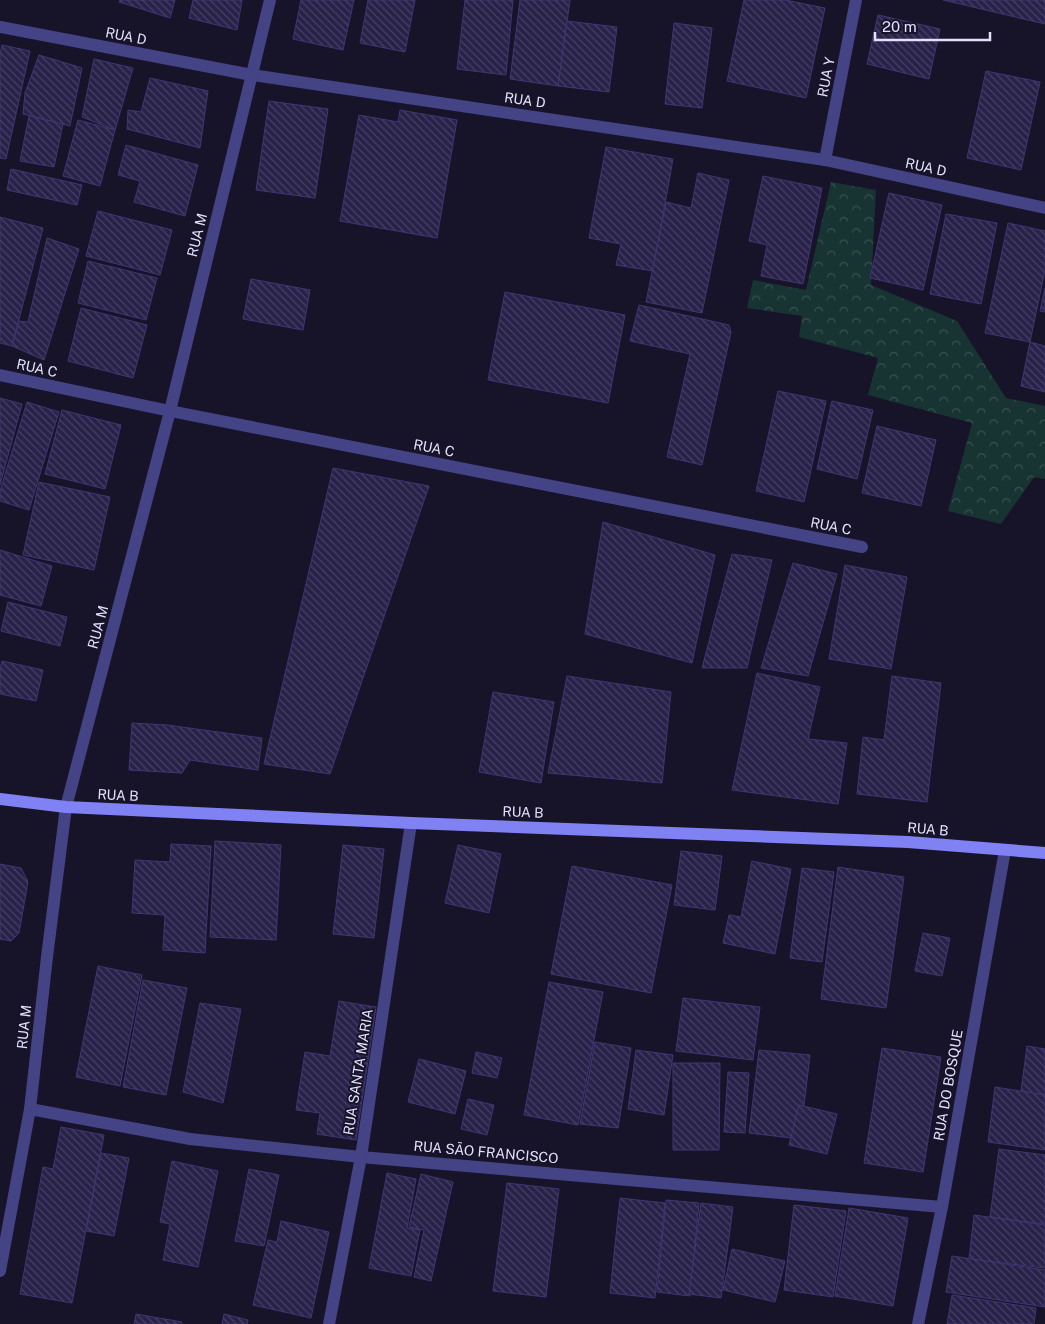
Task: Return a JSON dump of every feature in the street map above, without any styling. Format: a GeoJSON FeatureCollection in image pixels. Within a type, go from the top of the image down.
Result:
{"type":"FeatureCollection","features":[{"type":"Feature","properties":{"kind":"street","name":"RUA M"},"geometry":{"type":"LineString","coordinates":[[0,1271],[30,1109],[66,807],[170,411],[270,0]]}},
{"type":"Feature","properties":{"kind":"street","name":"RUA Y"},"geometry":{"type":"LineString","coordinates":[[825,160],[856,0]]}},
{"type":"Feature","properties":{"kind":"street","name":"RUA D"},"geometry":{"type":"LineString","coordinates":[[0,27],[252,75],[825,160],[1045,208]]}},
{"type":"Feature","properties":{"kind":"street","name":"RUA C"},"geometry":{"type":"LineString","coordinates":[[0,375],[170,411],[862,547]]}},
{"type":"Feature","properties":{"kind":"street","name":"RUA B"},"geometry":{"type":"LineString","coordinates":[[0,798],[66,807],[411,823],[908,842],[1045,853]]}},
{"type":"Feature","properties":{"kind":"street","name":"RUA SANTA MARIA"},"geometry":{"type":"LineString","coordinates":[[329,1324],[360,1157],[411,823]]}},
{"type":"Feature","properties":{"kind":"street","name":"RUA DO BOSQUE"},"geometry":{"type":"LineString","coordinates":[[918,1324],[942,1207],[1005,850]]}},
{"type":"Feature","properties":{"kind":"street","name":"RUA SÃO FRANCISCO"},"geometry":{"type":"LineString","coordinates":[[30,1109],[190,1139],[360,1157],[942,1207]]}},
{"type":"Feature","properties":{"kind":"green space"},"geometry":{"type":"Polygon","coordinates":[[[831,182],[876,190],[871,285],[957,321],[1006,398],[1045,406],[1045,479],[1034,477],[1001,524],[948,511],[972,423],[868,395],[878,358],[799,337],[802,316],[747,308],[753,280],[806,290],[831,182]]]}},
{"type":"Feature","properties":{"kind":"building"},"geometry":{"type":"Polygon","coordinates":[[[120,0],[175,0],[170,18],[119,2],[120,0]]]}},
{"type":"Feature","properties":{"kind":"building"},"geometry":{"type":"Polygon","coordinates":[[[193,0],[242,0],[237,30],[189,18],[193,0]]]}},
{"type":"Feature","properties":{"kind":"building"},"geometry":{"type":"Polygon","coordinates":[[[301,0],[354,0],[343,50],[293,39],[301,0]]]}},
{"type":"Feature","properties":{"kind":"building"},"geometry":{"type":"Polygon","coordinates":[[[368,0],[415,0],[405,52],[360,43],[368,0]]]}},
{"type":"Feature","properties":{"kind":"building"},"geometry":{"type":"Polygon","coordinates":[[[465,0],[513,0],[506,75],[457,69],[465,0]]]}},
{"type":"Feature","properties":{"kind":"building"},"geometry":{"type":"Polygon","coordinates":[[[520,0],[570,0],[558,86],[510,79],[520,0]]]}},
{"type":"Feature","properties":{"kind":"building"},"geometry":{"type":"Polygon","coordinates":[[[744,0],[785,0],[825,8],[806,98],[727,81],[744,0]]]}},
{"type":"Feature","properties":{"kind":"building"},"geometry":{"type":"Polygon","coordinates":[[[943,0],[1045,0],[1045,24],[943,0]]]}},
{"type":"Feature","properties":{"kind":"building"},"geometry":{"type":"Polygon","coordinates":[[[878,15],[940,29],[929,79],[867,64],[878,15]]]}},
{"type":"Feature","properties":{"kind":"building"},"geometry":{"type":"Polygon","coordinates":[[[567,21],[617,27],[609,92],[558,86],[567,21]]]}},
{"type":"Feature","properties":{"kind":"building"},"geometry":{"type":"Polygon","coordinates":[[[674,23],[712,28],[702,108],[665,104],[674,23]]]}},
{"type":"Feature","properties":{"kind":"building"},"geometry":{"type":"Polygon","coordinates":[[[2,45],[30,51],[6,159],[0,158],[0,54],[2,45]]]}},
{"type":"Feature","properties":{"kind":"building"},"geometry":{"type":"Polygon","coordinates":[[[39,55],[82,68],[70,126],[23,114],[25,93],[39,55]]]}},
{"type":"Feature","properties":{"kind":"building"},"geometry":{"type":"Polygon","coordinates":[[[94,59],[133,68],[115,130],[82,117],[94,59]]]}},
{"type":"Feature","properties":{"kind":"building"},"geometry":{"type":"Polygon","coordinates":[[[986,71],[1040,82],[1021,170],[967,158],[986,71]]]}},
{"type":"Feature","properties":{"kind":"building"},"geometry":{"type":"Polygon","coordinates":[[[150,78],[208,91],[200,148],[127,129],[128,110],[141,112],[150,78]]]}},
{"type":"Feature","properties":{"kind":"building"},"geometry":{"type":"Polygon","coordinates":[[[269,101],[328,109],[315,198],[256,190],[269,101]]]}},
{"type":"Feature","properties":{"kind":"building"},"geometry":{"type":"Polygon","coordinates":[[[400,110],[457,120],[437,238],[340,221],[359,115],[398,122],[400,110]]]}},
{"type":"Feature","properties":{"kind":"building"},"geometry":{"type":"Polygon","coordinates":[[[29,116],[63,124],[54,167],[20,161],[29,116]]]}},
{"type":"Feature","properties":{"kind":"building"},"geometry":{"type":"Polygon","coordinates":[[[78,120],[115,130],[100,186],[63,176],[78,120]]]}},
{"type":"Feature","properties":{"kind":"building"},"geometry":{"type":"Polygon","coordinates":[[[126,145],[198,165],[185,216],[134,202],[140,181],[118,175],[126,145]]]}},
{"type":"Feature","properties":{"kind":"building"},"geometry":{"type":"Polygon","coordinates":[[[606,147],[673,159],[653,271],[616,265],[621,244],[589,238],[606,147]]]}},
{"type":"Feature","properties":{"kind":"building"},"geometry":{"type":"Polygon","coordinates":[[[11,169],[82,185],[77,205],[7,190],[11,169]]]}},
{"type":"Feature","properties":{"kind":"building"},"geometry":{"type":"Polygon","coordinates":[[[698,173],[729,180],[702,313],[646,302],[666,202],[691,208],[698,173]]]}},
{"type":"Feature","properties":{"kind":"building"},"geometry":{"type":"Polygon","coordinates":[[[763,176],[822,188],[803,284],[761,276],[767,245],[749,241],[763,176]]]}},
{"type":"Feature","properties":{"kind":"building"},"geometry":{"type":"Polygon","coordinates":[[[889,193],[942,205],[923,290],[870,278],[889,193]]]}},
{"type":"Feature","properties":{"kind":"building"},"geometry":{"type":"Polygon","coordinates":[[[98,211],[172,230],[160,275],[86,256],[98,211]]]}},
{"type":"Feature","properties":{"kind":"building"},"geometry":{"type":"Polygon","coordinates":[[[946,214],[997,223],[981,304],[930,294],[946,214]]]}},
{"type":"Feature","properties":{"kind":"building"},"geometry":{"type":"Polygon","coordinates":[[[0,217],[43,228],[12,346],[0,343],[0,217]]]}},
{"type":"Feature","properties":{"kind":"building"},"geometry":{"type":"Polygon","coordinates":[[[1008,223],[1045,231],[1045,270],[1030,342],[985,333],[1008,223]]]}},
{"type":"Feature","properties":{"kind":"building"},"geometry":{"type":"Polygon","coordinates":[[[47,238],[79,249],[44,360],[12,346],[19,321],[28,322],[47,238]]]}},
{"type":"Feature","properties":{"kind":"building"},"geometry":{"type":"Polygon","coordinates":[[[88,261],[157,278],[146,320],[78,303],[88,261]]]}},
{"type":"Feature","properties":{"kind":"building"},"geometry":{"type":"Polygon","coordinates":[[[251,279],[310,290],[303,330],[243,319],[251,279]]]}},
{"type":"Feature","properties":{"kind":"building"},"geometry":{"type":"Polygon","coordinates":[[[1045,288],[1045,312],[1040,311],[1045,288]]]}},
{"type":"Feature","properties":{"kind":"building"},"geometry":{"type":"Polygon","coordinates":[[[505,292],[625,315],[608,403],[488,380],[505,292]]]}},
{"type":"Feature","properties":{"kind":"building"},"geometry":{"type":"Polygon","coordinates":[[[639,305],[729,325],[731,332],[702,465],[667,457],[690,354],[630,341],[639,305]]]}},
{"type":"Feature","properties":{"kind":"building"},"geometry":{"type":"Polygon","coordinates":[[[81,308],[147,325],[133,378],[68,361],[81,308]]]}},
{"type":"Feature","properties":{"kind":"building"},"geometry":{"type":"Polygon","coordinates":[[[1030,342],[1045,346],[1045,392],[1021,386],[1030,342]]]}},
{"type":"Feature","properties":{"kind":"building"},"geometry":{"type":"Polygon","coordinates":[[[778,391],[826,401],[804,502],[756,491],[778,391]]]}},
{"type":"Feature","properties":{"kind":"building"},"geometry":{"type":"Polygon","coordinates":[[[0,398],[22,404],[0,485],[0,398]]]}},
{"type":"Feature","properties":{"kind":"building"},"geometry":{"type":"Polygon","coordinates":[[[832,401],[873,410],[857,479],[817,469],[832,401]]]}},
{"type":"Feature","properties":{"kind":"building"},"geometry":{"type":"Polygon","coordinates":[[[27,402],[59,412],[29,510],[0,501],[0,491],[27,402]]]}},
{"type":"Feature","properties":{"kind":"building"},"geometry":{"type":"Polygon","coordinates":[[[62,410],[121,425],[105,489],[45,474],[62,410]]]}},
{"type":"Feature","properties":{"kind":"building"},"geometry":{"type":"Polygon","coordinates":[[[877,426],[936,440],[921,506],[862,493],[877,426]]]}},
{"type":"Feature","properties":{"kind":"building"},"geometry":{"type":"Polygon","coordinates":[[[333,468],[429,486],[330,774],[264,764],[333,468]]]}},
{"type":"Feature","properties":{"kind":"building"},"geometry":{"type":"Polygon","coordinates":[[[39,482],[110,497],[94,570],[23,555],[39,482]]]}},
{"type":"Feature","properties":{"kind":"building"},"geometry":{"type":"Polygon","coordinates":[[[603,522],[715,555],[692,663],[585,634],[603,522]]]}},
{"type":"Feature","properties":{"kind":"building"},"geometry":{"type":"Polygon","coordinates":[[[0,550],[52,566],[41,606],[0,595],[0,550]]]}},
{"type":"Feature","properties":{"kind":"building"},"geometry":{"type":"Polygon","coordinates":[[[732,554],[772,560],[747,668],[702,668],[732,554]]]}},
{"type":"Feature","properties":{"kind":"building"},"geometry":{"type":"Polygon","coordinates":[[[793,563],[837,574],[808,676],[761,668],[793,563]]]}},
{"type":"Feature","properties":{"kind":"building"},"geometry":{"type":"Polygon","coordinates":[[[845,565],[907,577],[891,669],[829,659],[845,565]]]}},
{"type":"Feature","properties":{"kind":"building"},"geometry":{"type":"Polygon","coordinates":[[[8,602],[67,617],[60,646],[1,631],[8,602]]]}},
{"type":"Feature","properties":{"kind":"building"},"geometry":{"type":"Polygon","coordinates":[[[2,661],[43,670],[36,701],[0,694],[0,669],[2,661]]]}},
{"type":"Feature","properties":{"kind":"building"},"geometry":{"type":"Polygon","coordinates":[[[757,673],[820,687],[808,739],[847,743],[838,804],[732,790],[757,673]]]}},
{"type":"Feature","properties":{"kind":"building"},"geometry":{"type":"Polygon","coordinates":[[[567,676],[671,692],[662,783],[548,773],[567,676]]]}},
{"type":"Feature","properties":{"kind":"building"},"geometry":{"type":"Polygon","coordinates":[[[892,676],[941,683],[927,802],[857,794],[863,737],[884,740],[892,676]]]}},
{"type":"Feature","properties":{"kind":"building"},"geometry":{"type":"Polygon","coordinates":[[[493,692],[554,702],[541,783],[479,772],[493,692]]]}},
{"type":"Feature","properties":{"kind":"building"},"geometry":{"type":"Polygon","coordinates":[[[132,723],[167,725],[262,738],[258,770],[190,760],[182,773],[129,770],[132,723]]]}},
{"type":"Feature","properties":{"kind":"building"},"geometry":{"type":"Polygon","coordinates":[[[215,841],[281,845],[276,940],[210,937],[215,841]]]}},
{"type":"Feature","properties":{"kind":"building"},"geometry":{"type":"Polygon","coordinates":[[[171,844],[211,846],[205,953],[163,950],[165,915],[132,913],[135,860],[170,862],[171,844]]]}},
{"type":"Feature","properties":{"kind":"building"},"geometry":{"type":"Polygon","coordinates":[[[343,845],[384,849],[374,938],[333,934],[343,845]]]}},
{"type":"Feature","properties":{"kind":"building"},"geometry":{"type":"Polygon","coordinates":[[[458,845],[501,854],[489,913],[445,903],[458,845]]]}},
{"type":"Feature","properties":{"kind":"building"},"geometry":{"type":"Polygon","coordinates":[[[681,851],[722,856],[715,910],[674,905],[681,851]]]}},
{"type":"Feature","properties":{"kind":"building"},"geometry":{"type":"Polygon","coordinates":[[[752,861],[791,869],[775,954],[723,943],[729,915],[741,917],[752,861]]]}},
{"type":"Feature","properties":{"kind":"building"},"geometry":{"type":"Polygon","coordinates":[[[0,864],[21,868],[28,882],[19,933],[11,941],[0,939],[0,864]]]}},
{"type":"Feature","properties":{"kind":"building"},"geometry":{"type":"Polygon","coordinates":[[[572,866],[672,885],[651,993],[551,974],[572,866]]]}},
{"type":"Feature","properties":{"kind":"building"},"geometry":{"type":"Polygon","coordinates":[[[838,867],[904,877],[886,1008],[821,999],[838,867]]]}},
{"type":"Feature","properties":{"kind":"building"},"geometry":{"type":"Polygon","coordinates":[[[802,868],[834,872],[822,962],[790,958],[802,868]]]}},
{"type":"Feature","properties":{"kind":"building"},"geometry":{"type":"Polygon","coordinates":[[[923,933],[950,938],[942,976],[915,971],[923,933]]]}},
{"type":"Feature","properties":{"kind":"building"},"geometry":{"type":"Polygon","coordinates":[[[98,966],[142,975],[120,1086],[76,1077],[98,966]]]}},
{"type":"Feature","properties":{"kind":"building"},"geometry":{"type":"Polygon","coordinates":[[[143,980],[187,988],[166,1095],[123,1087],[143,980]]]}},
{"type":"Feature","properties":{"kind":"building"},"geometry":{"type":"Polygon","coordinates":[[[549,982],[603,992],[578,1125],[524,1115],[549,982]]]}},
{"type":"Feature","properties":{"kind":"building"},"geometry":{"type":"Polygon","coordinates":[[[683,998],[760,1007],[753,1060],[676,1051],[683,998]]]}},
{"type":"Feature","properties":{"kind":"building"},"geometry":{"type":"Polygon","coordinates":[[[339,1001],[376,1007],[356,1140],[317,1134],[320,1113],[296,1110],[305,1052],[330,1056],[339,1001]]]}},
{"type":"Feature","properties":{"kind":"building"},"geometry":{"type":"Polygon","coordinates":[[[200,1003],[241,1009],[223,1103],[183,1092],[200,1003]]]}},
{"type":"Feature","properties":{"kind":"building"},"geometry":{"type":"Polygon","coordinates":[[[595,1042],[631,1048],[618,1128],[580,1124],[595,1042]]]}},
{"type":"Feature","properties":{"kind":"building"},"geometry":{"type":"Polygon","coordinates":[[[1027,1046],[1045,1049],[1045,1095],[1021,1091],[1027,1046]]]}},
{"type":"Feature","properties":{"kind":"building"},"geometry":{"type":"Polygon","coordinates":[[[882,1048],[941,1057],[923,1172],[864,1163],[882,1048]]]}},
{"type":"Feature","properties":{"kind":"building"},"geometry":{"type":"Polygon","coordinates":[[[636,1050],[673,1055],[664,1115],[628,1109],[636,1050]]]}},
{"type":"Feature","properties":{"kind":"building"},"geometry":{"type":"Polygon","coordinates":[[[759,1050],[810,1055],[800,1139],[749,1133],[759,1050]]]}},
{"type":"Feature","properties":{"kind":"building"},"geometry":{"type":"Polygon","coordinates":[[[476,1052],[502,1058],[497,1078],[472,1073],[476,1052]]]}},
{"type":"Feature","properties":{"kind":"building"},"geometry":{"type":"Polygon","coordinates":[[[419,1059],[466,1071],[455,1114],[408,1102],[419,1059]]]}},
{"type":"Feature","properties":{"kind":"building"},"geometry":{"type":"Polygon","coordinates":[[[673,1063],[720,1063],[719,1150],[673,1150],[673,1063]]]}},
{"type":"Feature","properties":{"kind":"building"},"geometry":{"type":"Polygon","coordinates":[[[728,1072],[749,1073],[745,1133],[724,1132],[728,1072]]]}},
{"type":"Feature","properties":{"kind":"building"},"geometry":{"type":"Polygon","coordinates":[[[995,1087],[1045,1095],[1045,1150],[988,1142],[995,1087]]]}},
{"type":"Feature","properties":{"kind":"building"},"geometry":{"type":"Polygon","coordinates":[[[468,1099],[494,1105],[487,1135],[461,1129],[468,1099]]]}},
{"type":"Feature","properties":{"kind":"building"},"geometry":{"type":"Polygon","coordinates":[[[799,1105],[837,1114],[827,1154],[789,1145],[799,1105]]]}},
{"type":"Feature","properties":{"kind":"building"},"geometry":{"type":"Polygon","coordinates":[[[61,1127],[104,1135],[72,1303],[20,1294],[43,1167],[53,1169],[61,1127]]]}},
{"type":"Feature","properties":{"kind":"building"},"geometry":{"type":"Polygon","coordinates":[[[999,1149],[1045,1155],[1045,1224],[990,1217],[999,1149]]]}},
{"type":"Feature","properties":{"kind":"building"},"geometry":{"type":"Polygon","coordinates":[[[101,1153],[129,1158],[114,1236],[86,1231],[101,1153]]]}},
{"type":"Feature","properties":{"kind":"building"},"geometry":{"type":"Polygon","coordinates":[[[172,1161],[218,1171],[198,1267],[163,1260],[170,1224],[160,1222],[172,1161]]]}},
{"type":"Feature","properties":{"kind":"building"},"geometry":{"type":"Polygon","coordinates":[[[249,1169],[279,1175],[264,1246],[235,1241],[249,1169]]]}},
{"type":"Feature","properties":{"kind":"building"},"geometry":{"type":"Polygon","coordinates":[[[387,1173],[416,1179],[407,1228],[420,1230],[411,1276],[369,1268],[387,1173]]]}},
{"type":"Feature","properties":{"kind":"building"},"geometry":{"type":"Polygon","coordinates":[[[421,1174],[453,1182],[431,1281],[414,1277],[424,1230],[409,1227],[421,1174]]]}},
{"type":"Feature","properties":{"kind":"building"},"geometry":{"type":"Polygon","coordinates":[[[507,1183],[559,1189],[546,1297],[493,1291],[507,1183]]]}},
{"type":"Feature","properties":{"kind":"building"},"geometry":{"type":"Polygon","coordinates":[[[620,1198],[665,1203],[655,1298],[610,1293],[620,1198]]]}},
{"type":"Feature","properties":{"kind":"building"},"geometry":{"type":"Polygon","coordinates":[[[666,1200],[699,1203],[690,1296],[657,1292],[666,1200]]]}},
{"type":"Feature","properties":{"kind":"building"},"geometry":{"type":"Polygon","coordinates":[[[701,1203],[733,1207],[721,1298],[689,1294],[701,1203]]]}},
{"type":"Feature","properties":{"kind":"building"},"geometry":{"type":"Polygon","coordinates":[[[794,1205],[846,1211],[833,1297],[784,1290],[794,1205]]]}},
{"type":"Feature","properties":{"kind":"building"},"geometry":{"type":"Polygon","coordinates":[[[849,1208],[908,1218],[893,1306],[835,1296],[849,1208]]]}},
{"type":"Feature","properties":{"kind":"building"},"geometry":{"type":"Polygon","coordinates":[[[974,1215],[1045,1225],[1045,1268],[969,1259],[974,1215]]]}},
{"type":"Feature","properties":{"kind":"building"},"geometry":{"type":"Polygon","coordinates":[[[281,1221],[329,1232],[311,1318],[253,1305],[268,1240],[277,1242],[281,1221]]]}},
{"type":"Feature","properties":{"kind":"building"},"geometry":{"type":"Polygon","coordinates":[[[732,1249],[785,1261],[775,1302],[723,1290],[732,1249]]]}},
{"type":"Feature","properties":{"kind":"building"},"geometry":{"type":"Polygon","coordinates":[[[952,1256],[1045,1270],[1045,1307],[946,1292],[952,1256]]]}},
{"type":"Feature","properties":{"kind":"building"},"geometry":{"type":"Polygon","coordinates":[[[952,1295],[1036,1308],[1034,1324],[947,1324],[952,1295]]]}},
{"type":"Feature","properties":{"kind":"building"},"geometry":{"type":"Polygon","coordinates":[[[136,1314],[182,1322],[181,1324],[134,1324],[136,1314]]]}},
{"type":"Feature","properties":{"kind":"building"},"geometry":{"type":"Polygon","coordinates":[[[224,1314],[248,1320],[247,1324],[222,1324],[224,1314]]]}}]}
